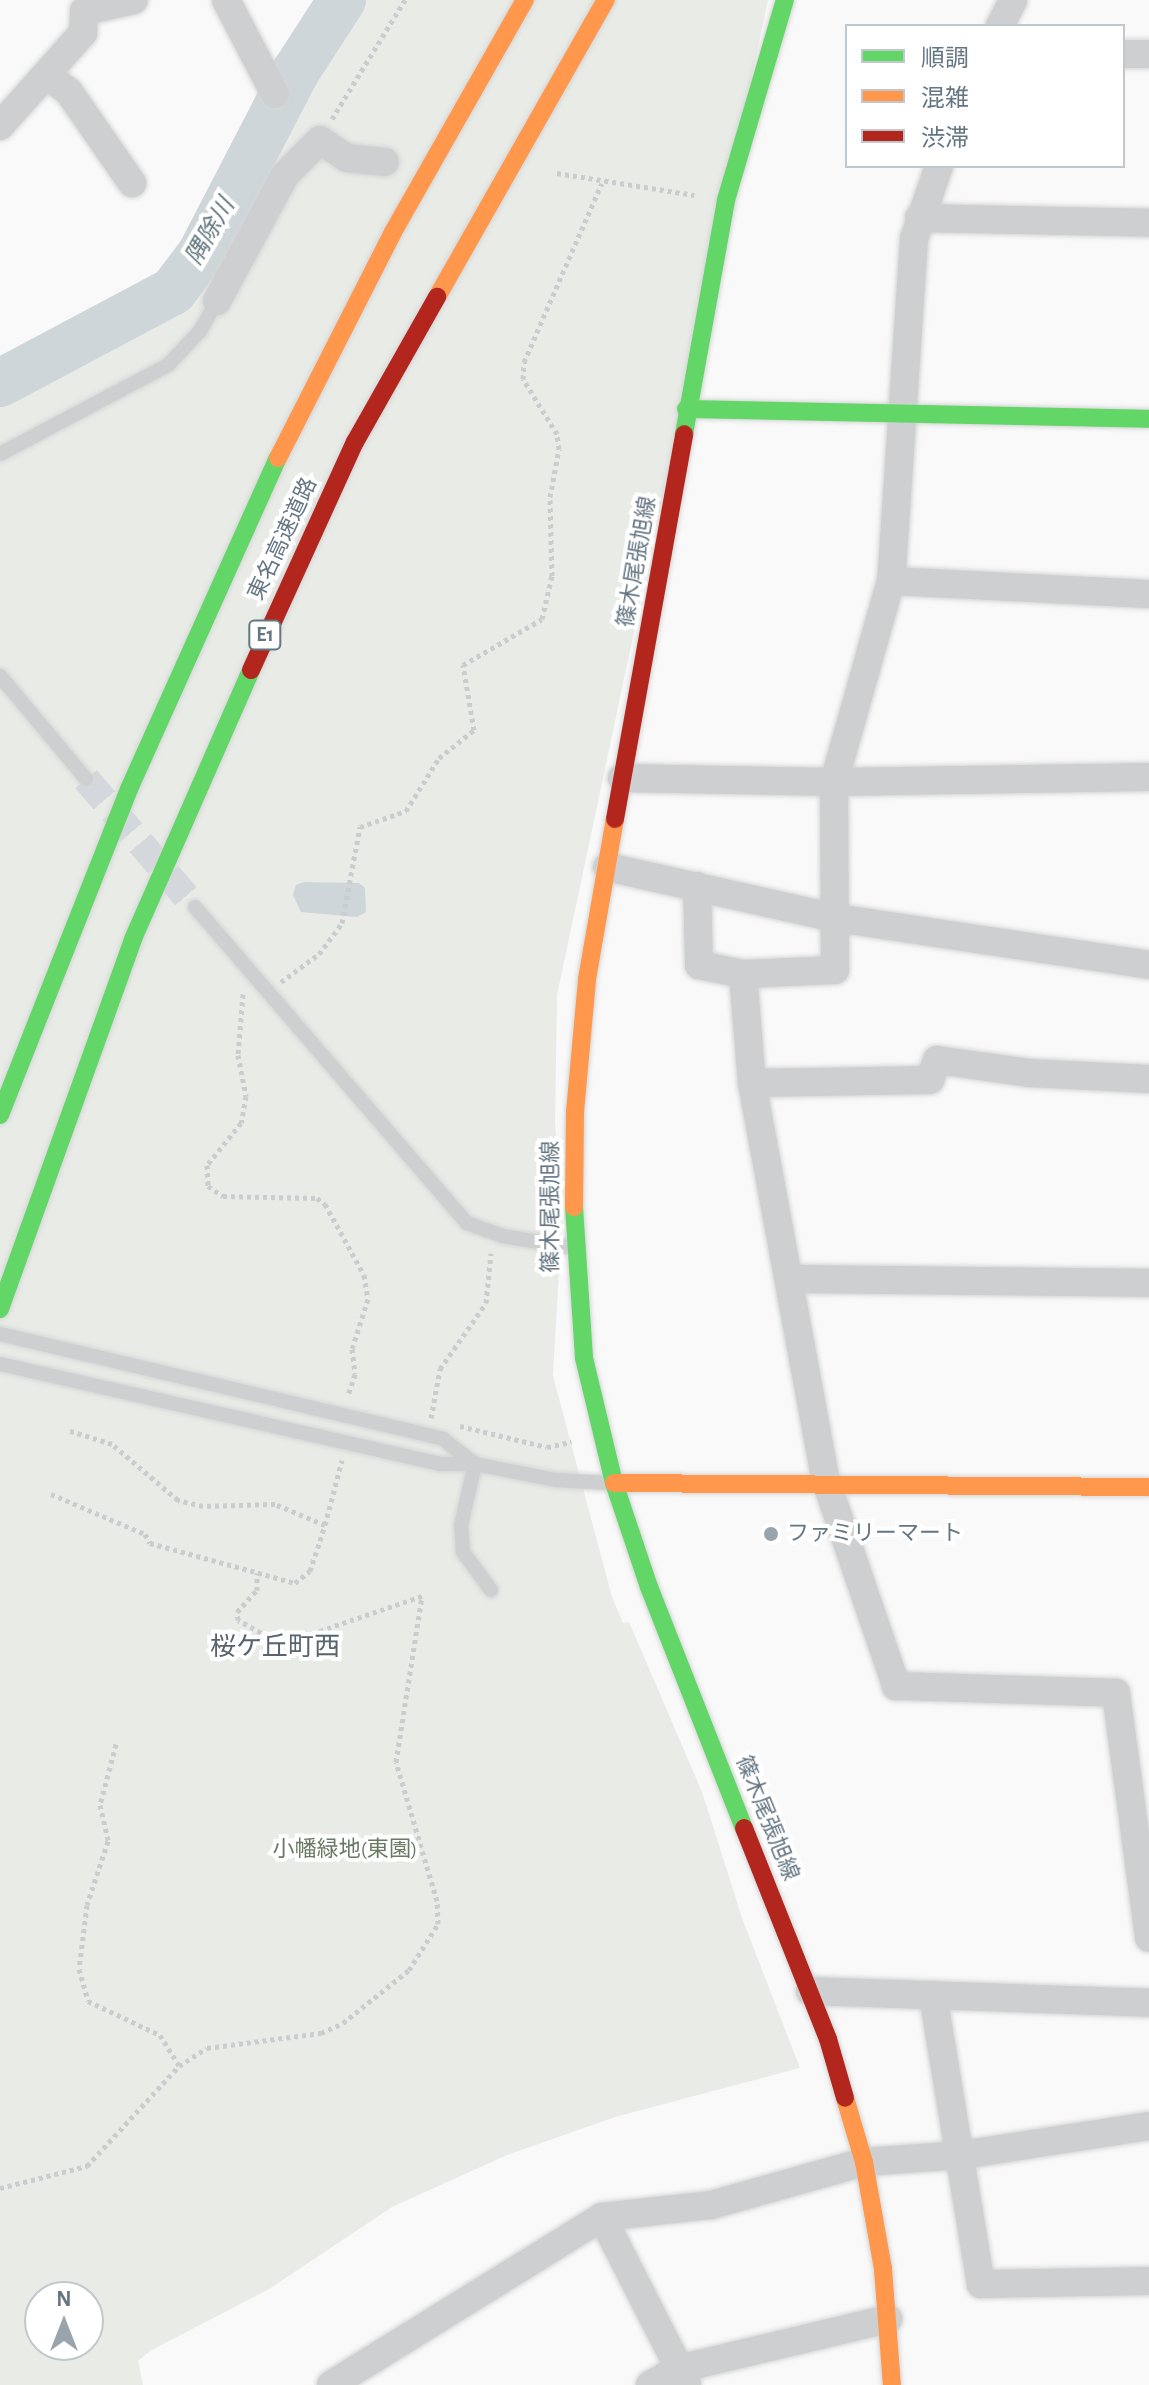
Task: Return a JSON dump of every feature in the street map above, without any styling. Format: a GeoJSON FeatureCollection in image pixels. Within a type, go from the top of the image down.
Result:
{"type":"FeatureCollection","features":[{"type":"Feature","properties":{"kind":"main road","name":"東名高速道路"},"geometry":{"type":"LineString","coordinates":[[0,1115],[123,803],[269,476],[393,232],[525,0]]}},
{"type":"Feature","properties":{"kind":"main road","name":"東名高速道路"},"geometry":{"type":"LineString","coordinates":[[0,1308],[57,1137],[133,939],[283,596],[355,442],[606,0]]}},
{"type":"Feature","properties":{"kind":"main road","name":"篠木尾張旭線"},"geometry":{"type":"LineString","coordinates":[[785,0],[726,200],[622,778],[581,1027],[574,1248],[584,1358],[614,1483],[649,1587],[810,1991],[864,2162],[888,2319],[892,2385]]}},
{"type":"Feature","properties":{"kind":"main road"},"geometry":{"type":"LineString","coordinates":[[686,409],[901,410],[1149,419]]}},
{"type":"Feature","properties":{"kind":"main road"},"geometry":{"type":"LineString","coordinates":[[614,1483],[826,1481],[1149,1487]]}},
{"type":"Feature","properties":{"kind":"street"},"geometry":{"type":"LineString","coordinates":[[0,126],[48,76],[83,33],[78,6],[134,0]]}},
{"type":"Feature","properties":{"kind":"street"},"geometry":{"type":"LineString","coordinates":[[226,0],[275,94]]}},
{"type":"Feature","properties":{"kind":"street"},"geometry":{"type":"LineString","coordinates":[[1001,24],[1013,0]]}},
{"type":"Feature","properties":{"kind":"street"},"geometry":{"type":"LineString","coordinates":[[1125,54],[1149,54]]}},
{"type":"Feature","properties":{"kind":"street"},"geometry":{"type":"LineString","coordinates":[[48,76],[69,92],[132,183]]}},
{"type":"Feature","properties":{"kind":"street"},"geometry":{"type":"LineString","coordinates":[[217,301],[285,175],[320,140],[347,158],[385,162]]}},
{"type":"Feature","properties":{"kind":"street"},"geometry":{"type":"LineString","coordinates":[[697,886],[699,965],[743,974],[835,970],[834,782],[891,581],[901,410],[919,218],[938,168]]}},
{"type":"Feature","properties":{"kind":"street"},"geometry":{"type":"LineString","coordinates":[[919,218],[1149,223]]}},
{"type":"Feature","properties":{"kind":"street"},"geometry":{"type":"LineString","coordinates":[[891,581],[1149,594]]}},
{"type":"Feature","properties":{"kind":"street"},"geometry":{"type":"LineString","coordinates":[[622,778],[834,782],[1149,777]]}},
{"type":"Feature","properties":{"kind":"street"},"geometry":{"type":"LineString","coordinates":[[607,867],[836,918],[1149,965]]}},
{"type":"Feature","properties":{"kind":"street"},"geometry":{"type":"LineString","coordinates":[[743,974],[752,1083],[826,1481],[896,1686],[1116,1693],[1149,1938]]}},
{"type":"Feature","properties":{"kind":"street"},"geometry":{"type":"LineString","coordinates":[[752,1083],[930,1080],[937,1060],[1029,1073],[1149,1079]]}},
{"type":"Feature","properties":{"kind":"street"},"geometry":{"type":"LineString","coordinates":[[789,1279],[1149,1283]]}},
{"type":"Feature","properties":{"kind":"street"},"geometry":{"type":"LineString","coordinates":[[810,1991],[1149,2003]]}},
{"type":"Feature","properties":{"kind":"street"},"geometry":{"type":"LineString","coordinates":[[933,1995],[981,2284],[1149,2281]]}},
{"type":"Feature","properties":{"kind":"street"},"geometry":{"type":"LineString","coordinates":[[331,2385],[602,2217],[711,2205],[864,2162],[962,2155],[1149,2126]]}},
{"type":"Feature","properties":{"kind":"street"},"geometry":{"type":"LineString","coordinates":[[602,2217],[683,2377]]}},
{"type":"Feature","properties":{"kind":"street"},"geometry":{"type":"LineString","coordinates":[[650,2385],[888,2319]]}},
{"type":"Feature","properties":{"kind":"lane"},"geometry":{"type":"LineString","coordinates":[[0,454],[168,365],[200,331],[217,301]]}},
{"type":"Feature","properties":{"kind":"lane"},"geometry":{"type":"LineString","coordinates":[[0,676],[86,779]]}},
{"type":"Feature","properties":{"kind":"lane"},"geometry":{"type":"LineString","coordinates":[[195,907],[467,1223],[488,1232],[574,1248]]}},
{"type":"Feature","properties":{"kind":"lane"},"geometry":{"type":"LineString","coordinates":[[0,1334],[443,1439],[475,1464]]}},
{"type":"Feature","properties":{"kind":"lane"},"geometry":{"type":"LineString","coordinates":[[0,1364],[439,1464],[475,1464],[556,1480],[614,1483]]}},
{"type":"Feature","properties":{"kind":"lane"},"geometry":{"type":"LineString","coordinates":[[475,1464],[461,1525],[463,1552],[491,1590]]}},
{"type":"Feature","properties":{"kind":"path"},"geometry":{"type":"LineString","coordinates":[[320,140],[405,0]]}},
{"type":"Feature","properties":{"kind":"path"},"geometry":{"type":"LineString","coordinates":[[557,173],[602,183],[726,200]]}},
{"type":"Feature","properties":{"kind":"path"},"geometry":{"type":"LineString","coordinates":[[268,992],[319,954],[342,923],[360,827],[406,811],[439,758],[474,730],[463,665],[542,619],[552,576],[550,497],[559,449],[557,434],[523,379],[524,362],[602,183]]}},
{"type":"Feature","properties":{"kind":"path"},"geometry":{"type":"LineString","coordinates":[[249,969],[238,1055],[246,1096],[241,1123],[207,1165],[208,1186],[223,1196],[317,1198],[325,1204],[364,1275],[368,1299],[352,1349],[355,1374],[346,1401]]}},
{"type":"Feature","properties":{"kind":"path"},"geometry":{"type":"LineString","coordinates":[[431,1419],[440,1369],[488,1294],[492,1260],[488,1232]]}},
{"type":"Feature","properties":{"kind":"path"},"geometry":{"type":"LineString","coordinates":[[68,1430],[112,1444],[178,1500],[203,1506],[275,1504],[325,1525]]}},
{"type":"Feature","properties":{"kind":"path"},"geometry":{"type":"LineString","coordinates":[[51,1494],[145,1534],[150,1543],[295,1583],[310,1571],[347,1444]]}},
{"type":"Feature","properties":{"kind":"path"},"geometry":{"type":"LineString","coordinates":[[0,2188],[87,2166],[179,2066],[207,2048],[321,2033],[343,2023],[409,1970],[428,1945],[438,1924],[437,1901],[396,1762],[422,1596],[282,1644],[238,1620],[237,1612],[257,1590],[257,1573]]}},
{"type":"Feature","properties":{"kind":"path"},"geometry":{"type":"LineString","coordinates":[[116,1744],[100,1805],[108,1841],[87,1905],[79,1969],[88,2001],[160,2035],[179,2066]]}},
{"type":"Feature","properties":{"kind":"green space","name":"小幡緑地(東園)"},"geometry":{"type":"Polygon","coordinates":[[[354,0],[768,0],[557,995],[555,1123],[562,1218],[553,1376],[612,1597],[623,1623],[629,1622],[702,1792],[742,1918],[800,2068],[615,2117],[507,2155],[392,2207],[269,2289],[150,2351],[138,2361],[143,2385],[0,2385],[0,376],[204,269],[354,0]]]}},
{"type":"Feature","properties":{"kind":"shaded area"},"geometry":{"type":"Polygon","coordinates":[[[304,882],[359,883],[365,888],[366,912],[357,917],[301,912],[293,895],[296,885],[304,882]]]}},
{"type":"Feature","properties":{"kind":"waterway","name":"隅除川"},"geometry":{"type":"LineString","coordinates":[[0,383],[173,291],[201,254],[296,71],[342,0]]}},
{"type":"Feature","properties":{"kind":"tunnel"},"geometry":{"type":"LineString","coordinates":[[86,779],[195,907]]}},
{"type":"Feature","properties":{"kind":"traffic: fast"},"geometry":{"type":"LineString","coordinates":[[684,434],[726,200],[785,0]]}},
{"type":"Feature","properties":{"kind":"traffic: fast"},"geometry":{"type":"LineString","coordinates":[[686,409],[1149,419]]}},
{"type":"Feature","properties":{"kind":"traffic: fast"},"geometry":{"type":"LineString","coordinates":[[0,1115],[129,789],[278,458]]}},
{"type":"Feature","properties":{"kind":"traffic: fast"},"geometry":{"type":"LineString","coordinates":[[0,1309],[133,939],[251,670]]}},
{"type":"Feature","properties":{"kind":"traffic: fast"},"geometry":{"type":"LineString","coordinates":[[574,1207],[584,1358],[614,1483],[649,1587],[744,1828]]}},
{"type":"Feature","properties":{"kind":"traffic: slow"},"geometry":{"type":"LineString","coordinates":[[278,458],[393,232],[525,0]]}},
{"type":"Feature","properties":{"kind":"traffic: slow"},"geometry":{"type":"LineString","coordinates":[[437,297],[606,0]]}},
{"type":"Feature","properties":{"kind":"traffic: slow"},"geometry":{"type":"LineString","coordinates":[[574,1207],[575,1112],[587,979],[615,819]]}},
{"type":"Feature","properties":{"kind":"traffic: slow"},"geometry":{"type":"LineString","coordinates":[[614,1483],[1149,1487]]}},
{"type":"Feature","properties":{"kind":"traffic: slow"},"geometry":{"type":"LineString","coordinates":[[845,2098],[864,2162],[883,2269],[892,2385]]}},
{"type":"Feature","properties":{"kind":"traffic: jam"},"geometry":{"type":"LineString","coordinates":[[251,670],[355,442],[437,297]]}},
{"type":"Feature","properties":{"kind":"traffic: jam"},"geometry":{"type":"LineString","coordinates":[[615,819],[684,434]]}},
{"type":"Feature","properties":{"kind":"traffic: jam"},"geometry":{"type":"LineString","coordinates":[[744,1828],[828,2039],[845,2098]]}},
{"type":"Feature","properties":{"kind":"place","name":"ファミリーマート"},"geometry":{"type":"Point","coordinates":[771,1534]}},
{"type":"Feature","properties":{"kind":"district","name":"桜ケ丘町西"},"geometry":{"type":"Point","coordinates":[275,1648]}}]}
